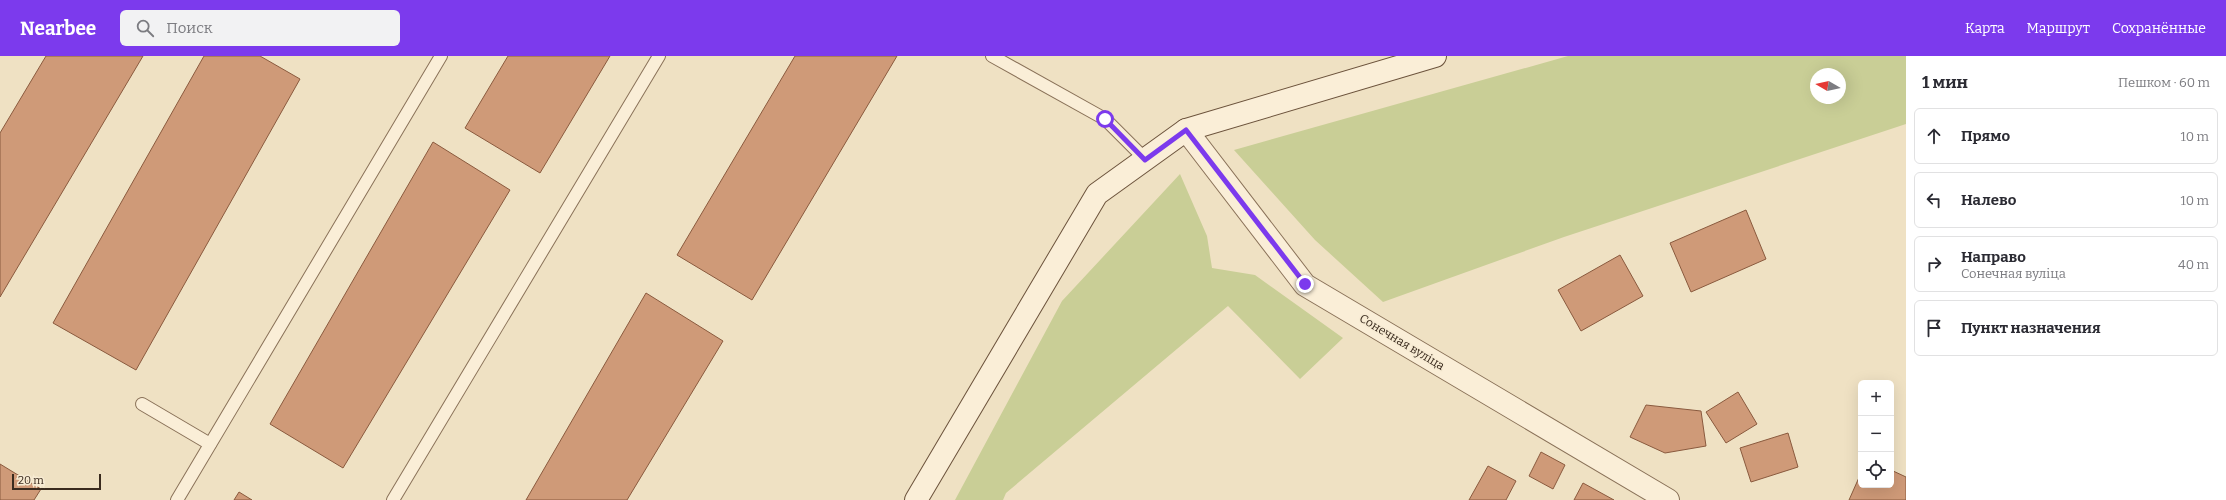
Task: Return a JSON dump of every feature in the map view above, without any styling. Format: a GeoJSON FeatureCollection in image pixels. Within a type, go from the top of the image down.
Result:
{"type":"FeatureCollection","features":[{"type":"Feature","properties":{"kind":"main road"},"geometry":{"type":"LineString","coordinates":[[916,500],[1098,194],[1186,130],[1435,56]]}},
{"type":"Feature","properties":{"kind":"main road","name":"Сонечная вуліца"},"geometry":{"type":"LineString","coordinates":[[1186,130],[1305,284],[1668,500]]}},
{"type":"Feature","properties":{"kind":"lane"},"geometry":{"type":"LineString","coordinates":[[177,500],[441,56]]}},
{"type":"Feature","properties":{"kind":"lane"},"geometry":{"type":"LineString","coordinates":[[394,500],[659,56]]}},
{"type":"Feature","properties":{"kind":"lane"},"geometry":{"type":"LineString","coordinates":[[992,56],[1105,119],[1145,160]]}},
{"type":"Feature","properties":{"kind":"lane"},"geometry":{"type":"LineString","coordinates":[[142,404],[210,444]]}},
{"type":"Feature","properties":{"kind":"green space"},"geometry":{"type":"Polygon","coordinates":[[[1568,56],[1906,56],[1906,124],[1564,237],[1383,302],[1315,240],[1234,150],[1568,56]]]}},
{"type":"Feature","properties":{"kind":"green space"},"geometry":{"type":"Polygon","coordinates":[[[1180,174],[1207,236],[1212,268],[1255,275],[1343,338],[1300,379],[1228,306],[1006,493],[1003,500],[955,500],[1062,301],[1180,174]]]}},
{"type":"Feature","properties":{"kind":"building"},"geometry":{"type":"Polygon","coordinates":[[[46,56],[143,56],[0,297],[0,133],[46,56]]]}},
{"type":"Feature","properties":{"kind":"building"},"geometry":{"type":"Polygon","coordinates":[[[204,56],[260,56],[300,79],[136,370],[53,323],[204,56]]]}},
{"type":"Feature","properties":{"kind":"building"},"geometry":{"type":"Polygon","coordinates":[[[508,56],[610,56],[540,173],[465,128],[508,56]]]}},
{"type":"Feature","properties":{"kind":"building"},"geometry":{"type":"Polygon","coordinates":[[[795,56],[897,56],[752,300],[677,255],[795,56]]]}},
{"type":"Feature","properties":{"kind":"building"},"geometry":{"type":"Polygon","coordinates":[[[433,142],[510,190],[343,468],[270,424],[433,142]]]}},
{"type":"Feature","properties":{"kind":"building"},"geometry":{"type":"Polygon","coordinates":[[[1746,210],[1766,259],[1691,292],[1670,243],[1746,210]]]}},
{"type":"Feature","properties":{"kind":"building"},"geometry":{"type":"Polygon","coordinates":[[[1620,255],[1643,296],[1581,331],[1558,290],[1620,255]]]}},
{"type":"Feature","properties":{"kind":"building"},"geometry":{"type":"Polygon","coordinates":[[[646,293],[723,341],[627,500],[526,500],[646,293]]]}},
{"type":"Feature","properties":{"kind":"building"},"geometry":{"type":"Polygon","coordinates":[[[1738,392],[1757,424],[1726,443],[1706,412],[1738,392]]]}},
{"type":"Feature","properties":{"kind":"building"},"geometry":{"type":"Polygon","coordinates":[[[1646,405],[1701,411],[1706,446],[1665,453],[1630,437],[1646,405]]]}},
{"type":"Feature","properties":{"kind":"building"},"geometry":{"type":"Polygon","coordinates":[[[1788,433],[1798,467],[1751,482],[1740,448],[1788,433]]]}},
{"type":"Feature","properties":{"kind":"building"},"geometry":{"type":"Polygon","coordinates":[[[1541,452],[1565,465],[1553,489],[1529,476],[1541,452]]]}},
{"type":"Feature","properties":{"kind":"building"},"geometry":{"type":"Polygon","coordinates":[[[0,464],[41,489],[34,500],[0,500],[0,464]]]}},
{"type":"Feature","properties":{"kind":"building"},"geometry":{"type":"Polygon","coordinates":[[[1488,466],[1516,481],[1506,500],[1469,500],[1488,466]]]}},
{"type":"Feature","properties":{"kind":"building"},"geometry":{"type":"Polygon","coordinates":[[[1894,471],[1906,477],[1906,500],[1849,500],[1858,480],[1858,488],[1894,488],[1894,471]]]}},
{"type":"Feature","properties":{"kind":"building"},"geometry":{"type":"Polygon","coordinates":[[[1583,483],[1614,500],[1574,500],[1583,483]]]}},
{"type":"Feature","properties":{"kind":"building"},"geometry":{"type":"Polygon","coordinates":[[[239,492],[252,500],[234,500],[239,492]]]}},
{"type":"Feature","properties":{"kind":"route"},"geometry":{"type":"LineString","coordinates":[[1105,119],[1145,160],[1186,130],[1305,284]]}}]}
